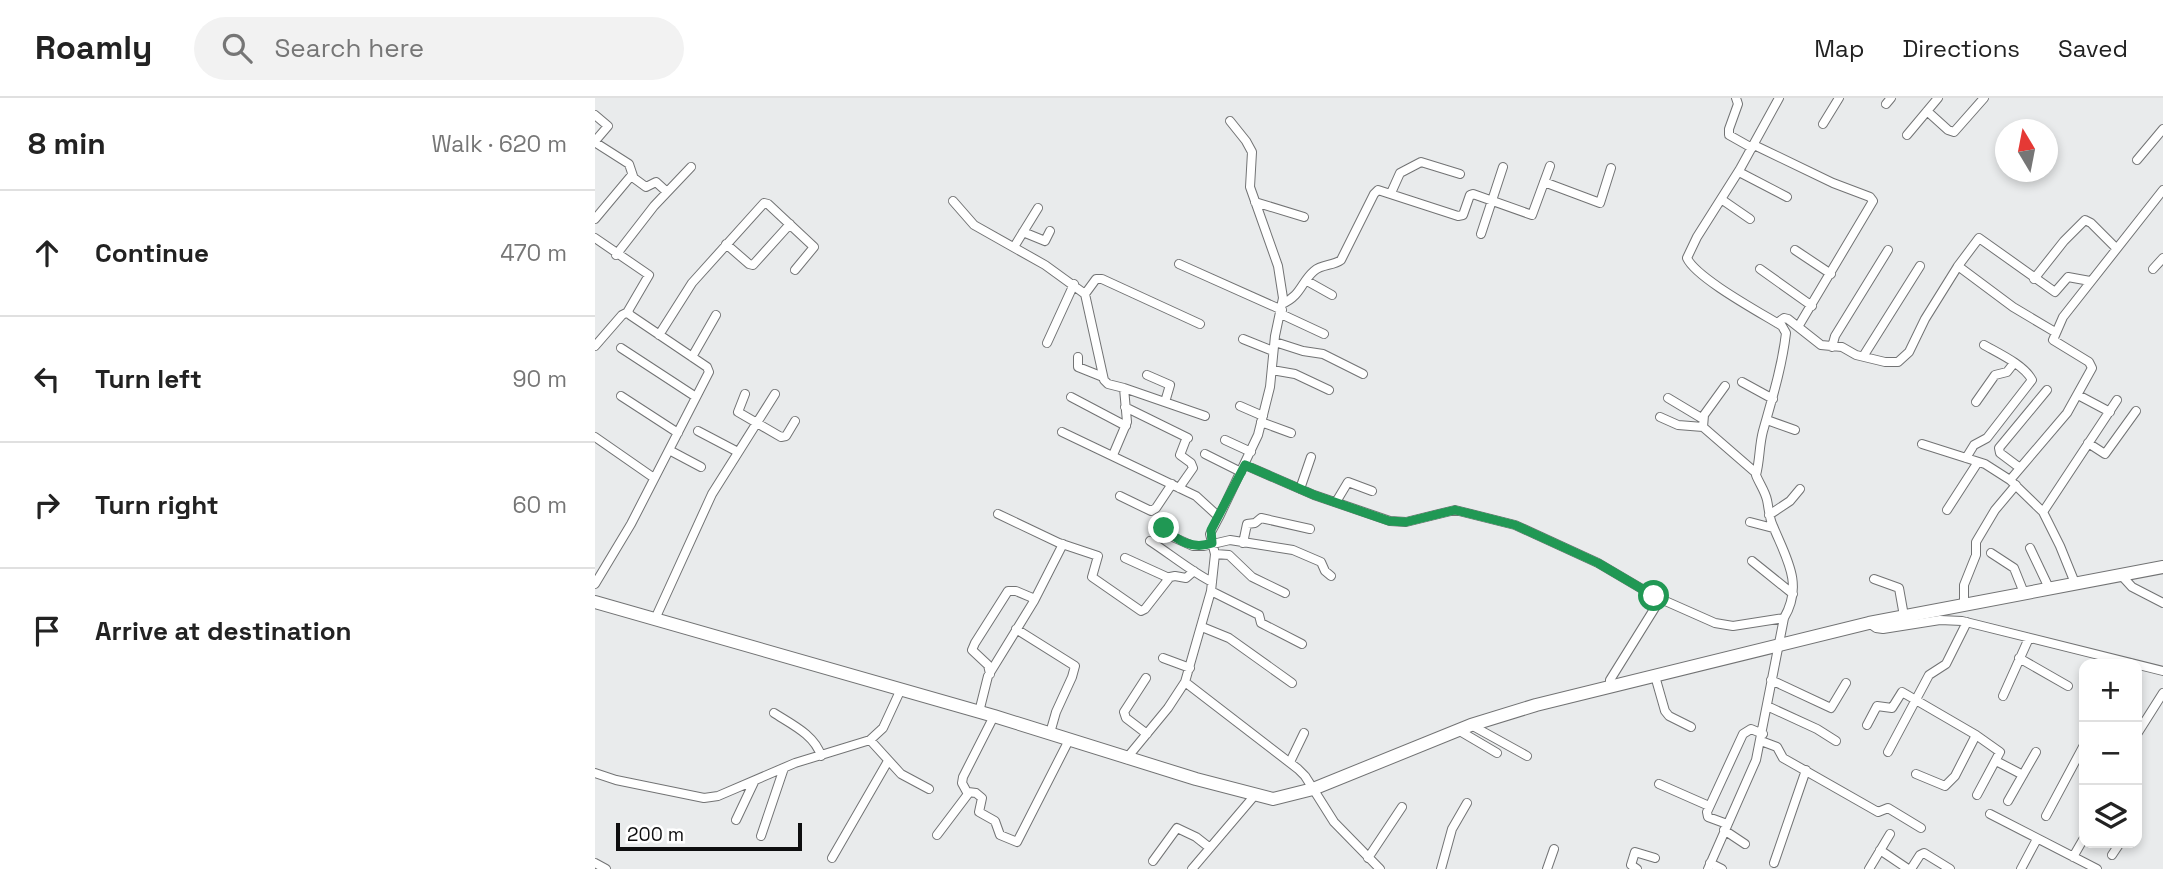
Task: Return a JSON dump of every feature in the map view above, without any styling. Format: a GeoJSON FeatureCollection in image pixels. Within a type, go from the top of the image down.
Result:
{"type":"FeatureCollection","features":[{"type":"Feature","properties":{"kind":"highway"},"geometry":{"type":"LineString","coordinates":[[595,602],[994,716],[1126,759],[1273,799],[1313,789],[1471,725],[1610,684],[1655,676],[1869,623],[2163,567]]}},
{"type":"Feature","properties":{"kind":"street"},"geometry":{"type":"LineString","coordinates":[[1736,98],[1738,104],[1728,132],[1730,136],[1870,197],[1873,201],[1798,327]]}},
{"type":"Feature","properties":{"kind":"street"},"geometry":{"type":"LineString","coordinates":[[1722,869],[1709,866],[1747,783],[1762,738],[1784,618],[1793,594],[1792,568],[1773,528],[1766,496],[1756,477],[1763,432],[1773,399],[1786,333],[1777,323],[1734,297],[1688,261],[1689,251],[1739,172],[1779,98]]}},
{"type":"Feature","properties":{"kind":"street"},"geometry":{"type":"LineString","coordinates":[[1823,124],[1839,98]]}},
{"type":"Feature","properties":{"kind":"street"},"geometry":{"type":"LineString","coordinates":[[1907,135],[1938,98]]}},
{"type":"Feature","properties":{"kind":"street"},"geometry":{"type":"LineString","coordinates":[[1927,111],[1948,130],[1954,132],[1984,98]]}},
{"type":"Feature","properties":{"kind":"street"},"geometry":{"type":"LineString","coordinates":[[595,115],[608,127],[596,143],[629,164],[633,176],[646,187],[656,182],[667,192]]}},
{"type":"Feature","properties":{"kind":"street"},"geometry":{"type":"LineString","coordinates":[[1126,759],[1185,681],[1190,668],[1211,586],[1215,554],[1210,534],[1251,452],[1262,419],[1282,309],[1283,289],[1278,266],[1249,180],[1252,152],[1230,121]]}},
{"type":"Feature","properties":{"kind":"street"},"geometry":{"type":"LineString","coordinates":[[2137,160],[2163,129]]}},
{"type":"Feature","properties":{"kind":"street"},"geometry":{"type":"LineString","coordinates":[[1391,193],[1400,173],[1421,162],[1460,174]]}},
{"type":"Feature","properties":{"kind":"street"},"geometry":{"type":"LineString","coordinates":[[1282,309],[1316,269],[1341,260],[1375,191],[1381,189],[1458,216],[1463,215],[1471,194],[1532,215],[1550,166]]}},
{"type":"Feature","properties":{"kind":"street"},"geometry":{"type":"LineString","coordinates":[[617,255],[667,192],[691,167]]}},
{"type":"Feature","properties":{"kind":"street"},"geometry":{"type":"LineString","coordinates":[[1481,234],[1503,167]]}},
{"type":"Feature","properties":{"kind":"street"},"geometry":{"type":"LineString","coordinates":[[1544,182],[1600,203],[1611,168]]}},
{"type":"Feature","properties":{"kind":"street"},"geometry":{"type":"LineString","coordinates":[[1739,172],[1787,197]]}},
{"type":"Feature","properties":{"kind":"street"},"geometry":{"type":"LineString","coordinates":[[595,219],[633,176]]}},
{"type":"Feature","properties":{"kind":"street"},"geometry":{"type":"LineString","coordinates":[[1964,604],[1964,584],[1976,555],[1976,542],[2021,468],[2067,413],[2092,366],[2055,342],[2055,332],[2070,307],[2163,190]]}},
{"type":"Feature","properties":{"kind":"street"},"geometry":{"type":"LineString","coordinates":[[1721,199],[1750,219]]}},
{"type":"Feature","properties":{"kind":"street"},"geometry":{"type":"LineString","coordinates":[[953,201],[974,225],[1074,284],[1085,294],[1103,377],[1108,384],[1205,415]]}},
{"type":"Feature","properties":{"kind":"street"},"geometry":{"type":"LineString","coordinates":[[1255,202],[1304,217]]}},
{"type":"Feature","properties":{"kind":"street"},"geometry":{"type":"LineString","coordinates":[[659,335],[692,283],[764,203],[790,223],[814,248],[795,270]]}},
{"type":"Feature","properties":{"kind":"street"},"geometry":{"type":"LineString","coordinates":[[1014,247],[1038,208]]}},
{"type":"Feature","properties":{"kind":"street"},"geometry":{"type":"LineString","coordinates":[[2034,279],[2064,241],[2085,220],[2116,248]]}},
{"type":"Feature","properties":{"kind":"street"},"geometry":{"type":"LineString","coordinates":[[726,244],[753,265],[790,223]]}},
{"type":"Feature","properties":{"kind":"street"},"geometry":{"type":"LineString","coordinates":[[1023,232],[1045,241],[1050,231]]}},
{"type":"Feature","properties":{"kind":"street"},"geometry":{"type":"LineString","coordinates":[[595,238],[649,275],[628,312],[622,315],[595,346]]}},
{"type":"Feature","properties":{"kind":"street"},"geometry":{"type":"LineString","coordinates":[[1777,323],[1786,318],[1821,345],[1842,347],[1853,354],[1893,363],[1903,360],[1943,288],[1979,238],[2055,292],[2069,277],[2091,281]]}},
{"type":"Feature","properties":{"kind":"street"},"geometry":{"type":"LineString","coordinates":[[1795,250],[1831,274]]}},
{"type":"Feature","properties":{"kind":"street"},"geometry":{"type":"LineString","coordinates":[[1832,347],[1835,336],[1888,250]]}},
{"type":"Feature","properties":{"kind":"street"},"geometry":{"type":"LineString","coordinates":[[2154,269],[2163,258]]}},
{"type":"Feature","properties":{"kind":"street"},"geometry":{"type":"LineString","coordinates":[[1179,264],[1282,309],[1324,334]]}},
{"type":"Feature","properties":{"kind":"street"},"geometry":{"type":"LineString","coordinates":[[1864,355],[1920,266]]}},
{"type":"Feature","properties":{"kind":"street"},"geometry":{"type":"LineString","coordinates":[[1958,266],[2013,307],[2055,332]]}},
{"type":"Feature","properties":{"kind":"street"},"geometry":{"type":"LineString","coordinates":[[1760,269],[1812,306]]}},
{"type":"Feature","properties":{"kind":"street"},"geometry":{"type":"LineString","coordinates":[[1085,294],[1096,279],[1102,279],[1200,324]]}},
{"type":"Feature","properties":{"kind":"street"},"geometry":{"type":"LineString","coordinates":[[1307,281],[1332,295]]}},
{"type":"Feature","properties":{"kind":"street"},"geometry":{"type":"LineString","coordinates":[[1047,343],[1074,284]]}},
{"type":"Feature","properties":{"kind":"street"},"geometry":{"type":"LineString","coordinates":[[595,584],[709,372],[707,367],[628,312]]}},
{"type":"Feature","properties":{"kind":"street"},"geometry":{"type":"LineString","coordinates":[[692,357],[716,314]]}},
{"type":"Feature","properties":{"kind":"street"},"geometry":{"type":"LineString","coordinates":[[1243,339],[1322,354],[1363,374]]}},
{"type":"Feature","properties":{"kind":"street"},"geometry":{"type":"LineString","coordinates":[[1966,458],[1973,445],[1987,438],[2031,382],[2031,376],[1985,345]]}},
{"type":"Feature","properties":{"kind":"street"},"geometry":{"type":"LineString","coordinates":[[621,348],[696,397]]}},
{"type":"Feature","properties":{"kind":"street"},"geometry":{"type":"LineString","coordinates":[[1078,356],[1078,367],[1103,377]]}},
{"type":"Feature","properties":{"kind":"street"},"geometry":{"type":"LineString","coordinates":[[1976,402],[1995,375],[2007,372],[2014,363]]}},
{"type":"Feature","properties":{"kind":"street"},"geometry":{"type":"LineString","coordinates":[[1272,370],[1295,374],[1329,390]]}},
{"type":"Feature","properties":{"kind":"street"},"geometry":{"type":"LineString","coordinates":[[1147,375],[1170,385],[1165,402]]}},
{"type":"Feature","properties":{"kind":"street"},"geometry":{"type":"LineString","coordinates":[[1742,382],[1773,399]]}},
{"type":"Feature","properties":{"kind":"street"},"geometry":{"type":"LineString","coordinates":[[1703,423],[1725,386]]}},
{"type":"Feature","properties":{"kind":"street"},"geometry":{"type":"LineString","coordinates":[[1113,455],[1126,426],[1124,388]]}},
{"type":"Feature","properties":{"kind":"street"},"geometry":{"type":"LineString","coordinates":[[2021,468],[2000,453],[1999,448],[2047,390]]}},
{"type":"Feature","properties":{"kind":"street"},"geometry":{"type":"LineString","coordinates":[[745,394],[737,412],[783,438],[795,421]]}},
{"type":"Feature","properties":{"kind":"street"},"geometry":{"type":"LineString","coordinates":[[655,619],[712,494],[775,394]]}},
{"type":"Feature","properties":{"kind":"street"},"geometry":{"type":"LineString","coordinates":[[2078,395],[2110,412]]}},
{"type":"Feature","properties":{"kind":"street"},"geometry":{"type":"LineString","coordinates":[[621,396],[678,433]]}},
{"type":"Feature","properties":{"kind":"street"},"geometry":{"type":"LineString","coordinates":[[1071,397],[1126,426]]}},
{"type":"Feature","properties":{"kind":"street"},"geometry":{"type":"LineString","coordinates":[[1668,398],[1703,423],[1756,472]]}},
{"type":"Feature","properties":{"kind":"street"},"geometry":{"type":"LineString","coordinates":[[2043,512],[2117,400]]}},
{"type":"Feature","properties":{"kind":"street"},"geometry":{"type":"LineString","coordinates":[[1240,406],[1291,433]]}},
{"type":"Feature","properties":{"kind":"street"},"geometry":{"type":"LineString","coordinates":[[1120,496],[1151,511],[1192,468],[1191,463],[1180,455],[1187,440],[1125,407]]}},
{"type":"Feature","properties":{"kind":"street"},"geometry":{"type":"LineString","coordinates":[[2088,443],[2101,453],[2107,453],[2136,411]]}},
{"type":"Feature","properties":{"kind":"street"},"geometry":{"type":"LineString","coordinates":[[1660,417],[1678,425],[1703,423]]}},
{"type":"Feature","properties":{"kind":"street"},"geometry":{"type":"LineString","coordinates":[[1767,420],[1795,430]]}},
{"type":"Feature","properties":{"kind":"street"},"geometry":{"type":"LineString","coordinates":[[698,431],[738,452]]}},
{"type":"Feature","properties":{"kind":"street"},"geometry":{"type":"LineString","coordinates":[[1062,432],[1196,496],[1219,517]]}},
{"type":"Feature","properties":{"kind":"street"},"geometry":{"type":"LineString","coordinates":[[595,437],[654,478]]}},
{"type":"Feature","properties":{"kind":"street"},"geometry":{"type":"LineString","coordinates":[[1225,440],[1251,452]]}},
{"type":"Feature","properties":{"kind":"street"},"geometry":{"type":"LineString","coordinates":[[1922,444],[1978,462],[2013,482],[2043,512],[2075,583]]}},
{"type":"Feature","properties":{"kind":"street"},"geometry":{"type":"LineString","coordinates":[[669,450],[701,467]]}},
{"type":"Feature","properties":{"kind":"street"},"geometry":{"type":"LineString","coordinates":[[1206,454],[1398,522],[1455,510],[1475,513],[1536,534],[1598,563],[1661,598],[1724,625],[1784,618]]}},
{"type":"Feature","properties":{"kind":"street"},"geometry":{"type":"LineString","coordinates":[[1300,489],[1311,457]]}},
{"type":"Feature","properties":{"kind":"street"},"geometry":{"type":"LineString","coordinates":[[1947,510],[1978,462]]}},
{"type":"Feature","properties":{"kind":"street"},"geometry":{"type":"LineString","coordinates":[[1336,502],[1348,482],[1372,491]]}},
{"type":"Feature","properties":{"kind":"street"},"geometry":{"type":"LineString","coordinates":[[1769,515],[1790,501],[1800,489]]}},
{"type":"Feature","properties":{"kind":"street"},"geometry":{"type":"LineString","coordinates":[[998,514],[1063,544],[1098,556],[1092,577],[1141,611],[1172,575],[1186,579],[1194,571]]}},
{"type":"Feature","properties":{"kind":"street"},"geometry":{"type":"LineString","coordinates":[[1243,543],[1248,524],[1261,519],[1310,529]]}},
{"type":"Feature","properties":{"kind":"street"},"geometry":{"type":"LineString","coordinates":[[1750,522],[1773,528]]}},
{"type":"Feature","properties":{"kind":"street"},"geometry":{"type":"LineString","coordinates":[[1157,524],[1187,544],[1199,547],[1224,540],[1301,553],[1321,562],[1331,576]]}},
{"type":"Feature","properties":{"kind":"street"},"geometry":{"type":"LineString","coordinates":[[1150,541],[1211,586],[1259,615],[1261,623],[1302,644]]}},
{"type":"Feature","properties":{"kind":"street"},"geometry":{"type":"LineString","coordinates":[[979,712],[990,674],[1035,599],[1063,544]]}},
{"type":"Feature","properties":{"kind":"street"},"geometry":{"type":"LineString","coordinates":[[2030,548],[2049,588]]}},
{"type":"Feature","properties":{"kind":"street"},"geometry":{"type":"LineString","coordinates":[[1991,553],[2014,568],[2024,593]]}},
{"type":"Feature","properties":{"kind":"street"},"geometry":{"type":"LineString","coordinates":[[1215,554],[1229,555],[1252,577],[1285,593]]}},
{"type":"Feature","properties":{"kind":"street"},"geometry":{"type":"LineString","coordinates":[[1125,558],[1169,578]]}},
{"type":"Feature","properties":{"kind":"street"},"geometry":{"type":"LineString","coordinates":[[1752,561],[1793,594]]}},
{"type":"Feature","properties":{"kind":"street"},"geometry":{"type":"LineString","coordinates":[[2121,575],[2132,587],[2163,603]]}},
{"type":"Feature","properties":{"kind":"street"},"geometry":{"type":"LineString","coordinates":[[1874,579],[1899,588],[1904,616]]}},
{"type":"Feature","properties":{"kind":"street"},"geometry":{"type":"LineString","coordinates":[[990,674],[988,665],[972,650],[975,643],[1008,591],[1016,591],[1035,599]]}},
{"type":"Feature","properties":{"kind":"street"},"geometry":{"type":"LineString","coordinates":[[1610,684],[1661,598]]}},
{"type":"Feature","properties":{"kind":"street"},"geometry":{"type":"LineString","coordinates":[[1869,623],[1883,629],[1940,620],[1967,622],[2112,659]]}},
{"type":"Feature","properties":{"kind":"street"},"geometry":{"type":"LineString","coordinates":[[1888,752],[1932,672],[1946,664],[1967,622]]}},
{"type":"Feature","properties":{"kind":"street"},"geometry":{"type":"LineString","coordinates":[[1202,627],[1229,638],[1292,683]]}},
{"type":"Feature","properties":{"kind":"street"},"geometry":{"type":"LineString","coordinates":[[1016,629],[1075,666],[1050,733]]}},
{"type":"Feature","properties":{"kind":"street"},"geometry":{"type":"LineString","coordinates":[[2003,696],[2029,638]]}},
{"type":"Feature","properties":{"kind":"street"},"geometry":{"type":"LineString","coordinates":[[1163,658],[1190,668]]}},
{"type":"Feature","properties":{"kind":"street"},"geometry":{"type":"LineString","coordinates":[[2019,658],[2068,686]]}},
{"type":"Feature","properties":{"kind":"street"},"geometry":{"type":"LineString","coordinates":[[2142,666],[2163,671]]}},
{"type":"Feature","properties":{"kind":"street"},"geometry":{"type":"LineString","coordinates":[[1655,676],[1665,711],[1669,716],[1691,727]]}},
{"type":"Feature","properties":{"kind":"street"},"geometry":{"type":"LineString","coordinates":[[1146,678],[1124,712],[1126,718],[1147,734]]}},
{"type":"Feature","properties":{"kind":"street"},"geometry":{"type":"LineString","coordinates":[[1771,680],[1831,708],[1846,683]]}},
{"type":"Feature","properties":{"kind":"street"},"geometry":{"type":"LineString","coordinates":[[1185,681],[1305,776],[1334,822],[1380,869]]}},
{"type":"Feature","properties":{"kind":"street"},"geometry":{"type":"LineString","coordinates":[[595,773],[616,780],[703,797],[718,796],[784,768],[870,740],[883,728],[901,689]]}},
{"type":"Feature","properties":{"kind":"street"},"geometry":{"type":"LineString","coordinates":[[1867,724],[1877,706],[1892,708],[1901,692],[1976,734],[1999,750],[1996,761],[1977,795]]}},
{"type":"Feature","properties":{"kind":"street"},"geometry":{"type":"LineString","coordinates":[[2142,726],[2163,693]]}},
{"type":"Feature","properties":{"kind":"street"},"geometry":{"type":"LineString","coordinates":[[1767,706],[1817,729],[1836,741]]}},
{"type":"Feature","properties":{"kind":"street"},"geometry":{"type":"LineString","coordinates":[[774,713],[807,736],[819,748],[821,756]]}},
{"type":"Feature","properties":{"kind":"street"},"geometry":{"type":"LineString","coordinates":[[968,792],[963,777],[994,716]]}},
{"type":"Feature","properties":{"kind":"street"},"geometry":{"type":"LineString","coordinates":[[1471,725],[1527,756]]}},
{"type":"Feature","properties":{"kind":"street"},"geometry":{"type":"LineString","coordinates":[[1745,844],[1708,817],[1707,812],[1743,734],[1751,729],[1777,747],[1783,758],[1878,812],[1890,808],[1921,828]]}},
{"type":"Feature","properties":{"kind":"street"},"geometry":{"type":"LineString","coordinates":[[1458,730],[1497,752]]}},
{"type":"Feature","properties":{"kind":"street"},"geometry":{"type":"LineString","coordinates":[[1290,762],[1304,733]]}},
{"type":"Feature","properties":{"kind":"street"},"geometry":{"type":"LineString","coordinates":[[1916,774],[1945,786],[1955,776],[1976,734]]}},
{"type":"Feature","properties":{"kind":"street"},"geometry":{"type":"LineString","coordinates":[[870,740],[904,776],[929,789]]}},
{"type":"Feature","properties":{"kind":"street"},"geometry":{"type":"LineString","coordinates":[[968,792],[981,797],[983,800],[979,811],[995,821],[1000,835],[1013,842],[1018,841],[1069,740]]}},
{"type":"Feature","properties":{"kind":"street"},"geometry":{"type":"LineString","coordinates":[[2008,801],[2036,752]]}},
{"type":"Feature","properties":{"kind":"street"},"geometry":{"type":"LineString","coordinates":[[2046,816],[2079,754]]}},
{"type":"Feature","properties":{"kind":"street"},"geometry":{"type":"LineString","coordinates":[[832,858],[888,761]]}},
{"type":"Feature","properties":{"kind":"street"},"geometry":{"type":"LineString","coordinates":[[1996,761],[2023,775]]}},
{"type":"Feature","properties":{"kind":"street"},"geometry":{"type":"LineString","coordinates":[[761,836],[784,768]]}},
{"type":"Feature","properties":{"kind":"street"},"geometry":{"type":"LineString","coordinates":[[1774,863],[1806,770]]}},
{"type":"Feature","properties":{"kind":"street"},"geometry":{"type":"LineString","coordinates":[[736,820],[754,782]]}},
{"type":"Feature","properties":{"kind":"street"},"geometry":{"type":"LineString","coordinates":[[1659,783],[1709,806]]}},
{"type":"Feature","properties":{"kind":"street"},"geometry":{"type":"LineString","coordinates":[[937,835],[968,792]]}},
{"type":"Feature","properties":{"kind":"street"},"geometry":{"type":"LineString","coordinates":[[1192,869],[1255,795]]}},
{"type":"Feature","properties":{"kind":"street"},"geometry":{"type":"LineString","coordinates":[[1441,869],[1452,830],[1467,803]]}},
{"type":"Feature","properties":{"kind":"street"},"geometry":{"type":"LineString","coordinates":[[1368,858],[1402,807]]}},
{"type":"Feature","properties":{"kind":"street"},"geometry":{"type":"LineString","coordinates":[[1990,814],[2097,869]]}},
{"type":"Feature","properties":{"kind":"street"},"geometry":{"type":"LineString","coordinates":[[1153,861],[1177,828],[1210,848]]}},
{"type":"Feature","properties":{"kind":"street"},"geometry":{"type":"LineString","coordinates":[[1869,869],[1890,834]]}},
{"type":"Feature","properties":{"kind":"street"},"geometry":{"type":"LineString","coordinates":[[2021,869],[2037,839]]}},
{"type":"Feature","properties":{"kind":"street"},"geometry":{"type":"LineString","coordinates":[[2073,857],[2079,847]]}},
{"type":"Feature","properties":{"kind":"street"},"geometry":{"type":"LineString","coordinates":[[2112,855],[2117,848]]}},
{"type":"Feature","properties":{"kind":"street"},"geometry":{"type":"LineString","coordinates":[[1547,869],[1554,849]]}},
{"type":"Feature","properties":{"kind":"street"},"geometry":{"type":"LineString","coordinates":[[1880,850],[1910,869],[1924,853],[1950,869]]}},
{"type":"Feature","properties":{"kind":"street"},"geometry":{"type":"LineString","coordinates":[[1637,869],[1631,865],[1635,852],[1655,858]]}},
{"type":"Feature","properties":{"kind":"route"},"geometry":{"type":"LineString","coordinates":[[1164,528],[1175,538],[1193,546],[1212,543],[1211,530],[1245,465],[1314,495],[1389,521],[1406,522],[1455,510],[1515,525],[1598,563],[1654,596]]}}]}
